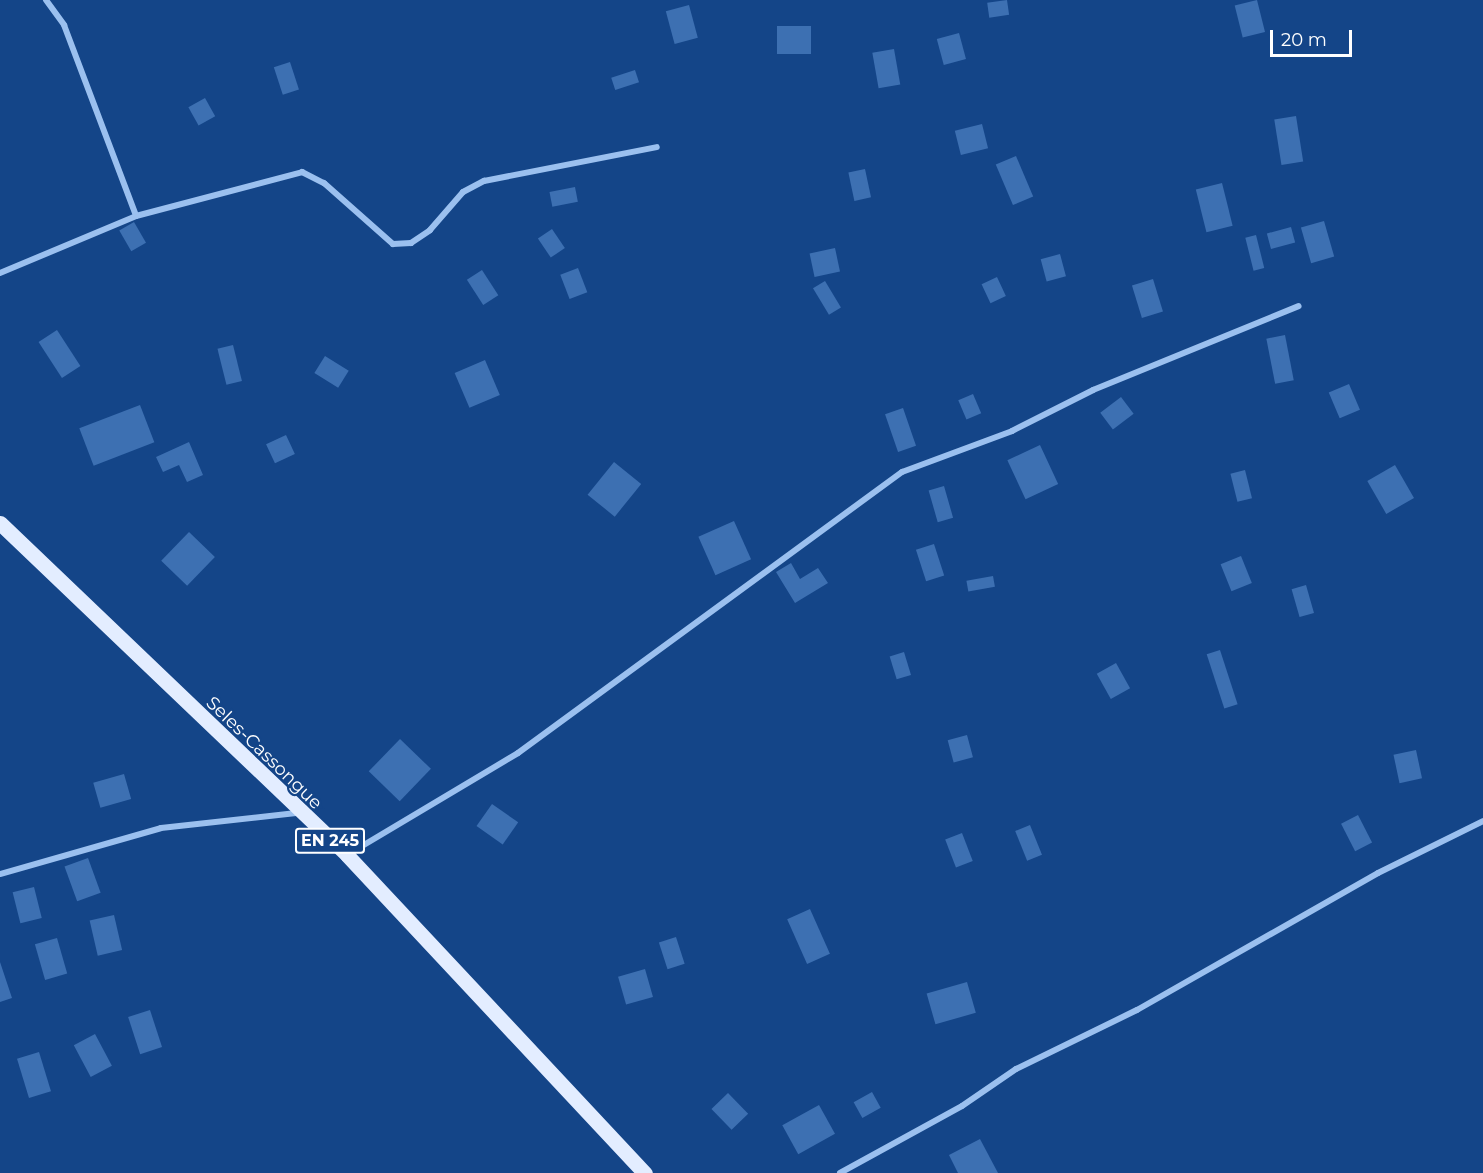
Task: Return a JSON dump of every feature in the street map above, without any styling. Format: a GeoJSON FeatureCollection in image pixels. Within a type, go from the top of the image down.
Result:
{"type":"FeatureCollection","features":[{"type":"Feature","properties":{"kind":"main road","name":"Seles-Cassongue"},"geometry":{"type":"LineString","coordinates":[[0,523],[296,813],[347,855],[645,1173]]}},
{"type":"Feature","properties":{"kind":"street"},"geometry":{"type":"LineString","coordinates":[[46,0],[64,25],[136,216]]}},
{"type":"Feature","properties":{"kind":"street"},"geometry":{"type":"LineString","coordinates":[[0,273],[136,216],[302,172],[324,183],[393,244],[411,243],[430,230],[463,192],[484,181],[657,147]]}},
{"type":"Feature","properties":{"kind":"street"},"geometry":{"type":"LineString","coordinates":[[347,855],[518,753],[902,472],[1012,431],[1093,390],[1299,306]]}},
{"type":"Feature","properties":{"kind":"street"},"geometry":{"type":"LineString","coordinates":[[0,874],[161,828],[296,813]]}},
{"type":"Feature","properties":{"kind":"street"},"geometry":{"type":"LineString","coordinates":[[840,1173],[962,1106],[1016,1069],[1147,1005],[1378,873],[1483,821]]}},
{"type":"Feature","properties":{"kind":"building"},"geometry":{"type":"Polygon","coordinates":[[[1007,0],[1009,15],[989,18],[987,3],[1007,0]]]}},
{"type":"Feature","properties":{"kind":"building"},"geometry":{"type":"Polygon","coordinates":[[[1257,0],[1265,32],[1243,38],[1235,6],[1257,0]]]}},
{"type":"Feature","properties":{"kind":"building"},"geometry":{"type":"Polygon","coordinates":[[[689,5],[698,38],[675,44],[666,11],[689,5]]]}},
{"type":"Feature","properties":{"kind":"building"},"geometry":{"type":"Polygon","coordinates":[[[777,26],[811,26],[811,54],[777,54],[777,26]]]}},
{"type":"Feature","properties":{"kind":"building"},"geometry":{"type":"Polygon","coordinates":[[[959,33],[966,59],[944,65],[937,39],[959,33]]]}},
{"type":"Feature","properties":{"kind":"building"},"geometry":{"type":"Polygon","coordinates":[[[894,49],[900,84],[879,88],[872,53],[894,49]]]}},
{"type":"Feature","properties":{"kind":"building"},"geometry":{"type":"Polygon","coordinates":[[[290,62],[299,90],[283,95],[274,67],[290,62]]]}},
{"type":"Feature","properties":{"kind":"building"},"geometry":{"type":"Polygon","coordinates":[[[635,70],[639,82],[615,90],[611,78],[635,70]]]}},
{"type":"Feature","properties":{"kind":"building"},"geometry":{"type":"Polygon","coordinates":[[[205,98],[215,116],[199,126],[188,107],[205,98]]]}},
{"type":"Feature","properties":{"kind":"building"},"geometry":{"type":"Polygon","coordinates":[[[1296,116],[1303,161],[1281,165],[1274,119],[1296,116]]]}},
{"type":"Feature","properties":{"kind":"building"},"geometry":{"type":"Polygon","coordinates":[[[982,124],[988,148],[961,155],[955,131],[982,124]]]}},
{"type":"Feature","properties":{"kind":"building"},"geometry":{"type":"Polygon","coordinates":[[[1016,156],[1033,197],[1013,205],[996,165],[1016,156]]]}},
{"type":"Feature","properties":{"kind":"building"},"geometry":{"type":"Polygon","coordinates":[[[865,169],[871,197],[854,201],[848,173],[865,169]]]}},
{"type":"Feature","properties":{"kind":"building"},"geometry":{"type":"Polygon","coordinates":[[[1222,183],[1233,226],[1206,232],[1196,190],[1222,183]]]}},
{"type":"Feature","properties":{"kind":"building"},"geometry":{"type":"Polygon","coordinates":[[[575,187],[578,202],[552,207],[549,192],[575,187]]]}},
{"type":"Feature","properties":{"kind":"building"},"geometry":{"type":"Polygon","coordinates":[[[1324,221],[1334,257],[1311,263],[1301,228],[1324,221]]]}},
{"type":"Feature","properties":{"kind":"building"},"geometry":{"type":"Polygon","coordinates":[[[134,222],[146,243],[131,251],[119,230],[134,222]]]}},
{"type":"Feature","properties":{"kind":"building"},"geometry":{"type":"Polygon","coordinates":[[[1291,227],[1295,242],[1271,249],[1267,233],[1291,227]]]}},
{"type":"Feature","properties":{"kind":"building"},"geometry":{"type":"Polygon","coordinates":[[[552,229],[565,248],[551,258],[538,239],[552,229]]]}},
{"type":"Feature","properties":{"kind":"building"},"geometry":{"type":"Polygon","coordinates":[[[1256,235],[1264,268],[1254,271],[1245,238],[1256,235]]]}},
{"type":"Feature","properties":{"kind":"building"},"geometry":{"type":"Polygon","coordinates":[[[835,248],[840,271],[815,277],[810,253],[835,248]]]}},
{"type":"Feature","properties":{"kind":"building"},"geometry":{"type":"Polygon","coordinates":[[[1060,254],[1066,276],[1047,281],[1041,259],[1060,254]]]}},
{"type":"Feature","properties":{"kind":"building"},"geometry":{"type":"Polygon","coordinates":[[[578,268],[587,292],[570,299],[560,275],[578,268]]]}},
{"type":"Feature","properties":{"kind":"building"},"geometry":{"type":"Polygon","coordinates":[[[482,270],[498,295],[483,305],[467,280],[482,270]]]}},
{"type":"Feature","properties":{"kind":"building"},"geometry":{"type":"Polygon","coordinates":[[[997,277],[1006,296],[990,303],[982,284],[997,277]]]}},
{"type":"Feature","properties":{"kind":"building"},"geometry":{"type":"Polygon","coordinates":[[[1153,279],[1163,312],[1142,318],[1132,285],[1153,279]]]}},
{"type":"Feature","properties":{"kind":"building"},"geometry":{"type":"Polygon","coordinates":[[[825,281],[841,308],[829,315],[813,288],[825,281]]]}},
{"type":"Feature","properties":{"kind":"building"},"geometry":{"type":"Polygon","coordinates":[[[57,330],[80,366],[62,378],[39,342],[57,330]]]}},
{"type":"Feature","properties":{"kind":"building"},"geometry":{"type":"Polygon","coordinates":[[[1285,335],[1294,380],[1275,384],[1266,339],[1285,335]]]}},
{"type":"Feature","properties":{"kind":"building"},"geometry":{"type":"Polygon","coordinates":[[[233,345],[242,381],[226,385],[217,349],[233,345]]]}},
{"type":"Feature","properties":{"kind":"building"},"geometry":{"type":"Polygon","coordinates":[[[325,356],[349,371],[338,388],[314,373],[325,356]]]}},
{"type":"Feature","properties":{"kind":"building"},"geometry":{"type":"Polygon","coordinates":[[[485,360],[500,395],[469,408],[455,373],[485,360]]]}},
{"type":"Feature","properties":{"kind":"building"},"geometry":{"type":"Polygon","coordinates":[[[1349,384],[1360,410],[1340,418],[1329,393],[1349,384]]]}},
{"type":"Feature","properties":{"kind":"building"},"geometry":{"type":"Polygon","coordinates":[[[973,394],[981,413],[966,420],[958,400],[973,394]]]}},
{"type":"Feature","properties":{"kind":"building"},"geometry":{"type":"Polygon","coordinates":[[[1121,397],[1134,414],[1113,429],[1100,413],[1121,397]]]}},
{"type":"Feature","properties":{"kind":"building"},"geometry":{"type":"Polygon","coordinates":[[[140,405],[154,442],[94,466],[79,428],[140,405]]]}},
{"type":"Feature","properties":{"kind":"building"},"geometry":{"type":"Polygon","coordinates":[[[903,408],[916,446],[898,452],[885,414],[903,408]]]}},
{"type":"Feature","properties":{"kind":"building"},"geometry":{"type":"Polygon","coordinates":[[[286,435],[295,454],[275,463],[266,444],[286,435]]]}},
{"type":"Feature","properties":{"kind":"building"},"geometry":{"type":"Polygon","coordinates":[[[189,442],[203,475],[187,482],[179,465],[163,472],[156,457],[189,442]]]}},
{"type":"Feature","properties":{"kind":"building"},"geometry":{"type":"Polygon","coordinates":[[[1040,445],[1058,484],[1026,499],[1007,460],[1040,445]]]}},
{"type":"Feature","properties":{"kind":"building"},"geometry":{"type":"Polygon","coordinates":[[[614,462],[641,484],[615,517],[588,495],[614,462]]]}},
{"type":"Feature","properties":{"kind":"building"},"geometry":{"type":"Polygon","coordinates":[[[1395,465],[1414,498],[1386,514],[1367,481],[1395,465]]]}},
{"type":"Feature","properties":{"kind":"building"},"geometry":{"type":"Polygon","coordinates":[[[1245,470],[1252,498],[1237,502],[1230,474],[1245,470]]]}},
{"type":"Feature","properties":{"kind":"building"},"geometry":{"type":"Polygon","coordinates":[[[944,486],[953,518],[938,522],[929,490],[944,486]]]}},
{"type":"Feature","properties":{"kind":"building"},"geometry":{"type":"Polygon","coordinates":[[[734,521],[751,559],[715,575],[698,537],[734,521]]]}},
{"type":"Feature","properties":{"kind":"building"},"geometry":{"type":"Polygon","coordinates":[[[189,532],[215,557],[187,586],[161,561],[189,532]]]}},
{"type":"Feature","properties":{"kind":"building"},"geometry":{"type":"Polygon","coordinates":[[[934,544],[944,575],[926,581],[916,550],[934,544]]]}},
{"type":"Feature","properties":{"kind":"building"},"geometry":{"type":"Polygon","coordinates":[[[1241,556],[1252,583],[1231,591],[1221,564],[1241,556]]]}},
{"type":"Feature","properties":{"kind":"building"},"geometry":{"type":"Polygon","coordinates":[[[791,563],[800,579],[818,568],[828,583],[795,603],[776,572],[791,563]]]}},
{"type":"Feature","properties":{"kind":"building"},"geometry":{"type":"Polygon","coordinates":[[[993,576],[995,587],[968,592],[966,581],[993,576]]]}},
{"type":"Feature","properties":{"kind":"building"},"geometry":{"type":"Polygon","coordinates":[[[1306,585],[1314,613],[1300,617],[1292,589],[1306,585]]]}},
{"type":"Feature","properties":{"kind":"building"},"geometry":{"type":"Polygon","coordinates":[[[1220,650],[1238,704],[1224,709],[1207,654],[1220,650]]]}},
{"type":"Feature","properties":{"kind":"building"},"geometry":{"type":"Polygon","coordinates":[[[904,652],[911,675],[897,679],[890,656],[904,652]]]}},
{"type":"Feature","properties":{"kind":"building"},"geometry":{"type":"Polygon","coordinates":[[[1116,663],[1130,688],[1111,699],[1097,674],[1116,663]]]}},
{"type":"Feature","properties":{"kind":"building"},"geometry":{"type":"Polygon","coordinates":[[[967,735],[973,757],[954,762],[948,740],[967,735]]]}},
{"type":"Feature","properties":{"kind":"building"},"geometry":{"type":"Polygon","coordinates":[[[400,739],[431,769],[400,801],[369,771],[400,739]]]}},
{"type":"Feature","properties":{"kind":"building"},"geometry":{"type":"Polygon","coordinates":[[[1416,750],[1422,778],[1400,783],[1394,755],[1416,750]]]}},
{"type":"Feature","properties":{"kind":"building"},"geometry":{"type":"Polygon","coordinates":[[[124,774],[131,799],[100,808],[93,783],[124,774]]]}},
{"type":"Feature","properties":{"kind":"building"},"geometry":{"type":"Polygon","coordinates":[[[492,804],[518,822],[503,844],[477,826],[492,804]]]}},
{"type":"Feature","properties":{"kind":"building"},"geometry":{"type":"Polygon","coordinates":[[[1358,815],[1372,843],[1355,851],[1341,824],[1358,815]]]}},
{"type":"Feature","properties":{"kind":"building"},"geometry":{"type":"Polygon","coordinates":[[[1030,825],[1042,855],[1027,861],[1015,831],[1030,825]]]}},
{"type":"Feature","properties":{"kind":"building"},"geometry":{"type":"Polygon","coordinates":[[[962,833],[973,861],[956,867],[945,839],[962,833]]]}},
{"type":"Feature","properties":{"kind":"building"},"geometry":{"type":"Polygon","coordinates":[[[88,858],[101,893],[77,901],[65,867],[88,858]]]}},
{"type":"Feature","properties":{"kind":"building"},"geometry":{"type":"Polygon","coordinates":[[[34,887],[42,918],[20,923],[13,892],[34,887]]]}},
{"type":"Feature","properties":{"kind":"building"},"geometry":{"type":"Polygon","coordinates":[[[810,909],[830,954],[807,964],[787,919],[810,909]]]}},
{"type":"Feature","properties":{"kind":"building"},"geometry":{"type":"Polygon","coordinates":[[[114,915],[122,950],[98,956],[90,921],[114,915]]]}},
{"type":"Feature","properties":{"kind":"building"},"geometry":{"type":"Polygon","coordinates":[[[676,937],[685,964],[668,969],[659,943],[676,937]]]}},
{"type":"Feature","properties":{"kind":"building"},"geometry":{"type":"Polygon","coordinates":[[[57,938],[67,974],[45,980],[35,944],[57,938]]]}},
{"type":"Feature","properties":{"kind":"building"},"geometry":{"type":"Polygon","coordinates":[[[0,962],[12,998],[0,1002],[0,962]]]}},
{"type":"Feature","properties":{"kind":"building"},"geometry":{"type":"Polygon","coordinates":[[[645,969],[653,997],[626,1005],[618,977],[645,969]]]}},
{"type":"Feature","properties":{"kind":"building"},"geometry":{"type":"Polygon","coordinates":[[[967,982],[976,1013],[935,1024],[927,994],[967,982]]]}},
{"type":"Feature","properties":{"kind":"building"},"geometry":{"type":"Polygon","coordinates":[[[150,1010],[162,1047],[140,1054],[128,1017],[150,1010]]]}},
{"type":"Feature","properties":{"kind":"building"},"geometry":{"type":"Polygon","coordinates":[[[95,1034],[112,1066],[91,1077],[74,1045],[95,1034]]]}},
{"type":"Feature","properties":{"kind":"building"},"geometry":{"type":"Polygon","coordinates":[[[39,1052],[51,1091],[29,1098],[17,1059],[39,1052]]]}},
{"type":"Feature","properties":{"kind":"building"},"geometry":{"type":"Polygon","coordinates":[[[872,1092],[881,1108],[862,1118],[854,1102],[872,1092]]]}},
{"type":"Feature","properties":{"kind":"building"},"geometry":{"type":"Polygon","coordinates":[[[728,1093],[748,1114],[732,1130],[711,1109],[728,1093]]]}},
{"type":"Feature","properties":{"kind":"building"},"geometry":{"type":"Polygon","coordinates":[[[819,1105],[835,1134],[798,1154],[782,1125],[819,1105]]]}},
{"type":"Feature","properties":{"kind":"building"},"geometry":{"type":"Polygon","coordinates":[[[980,1139],[998,1173],[958,1173],[949,1155],[980,1139]]]}}]}
